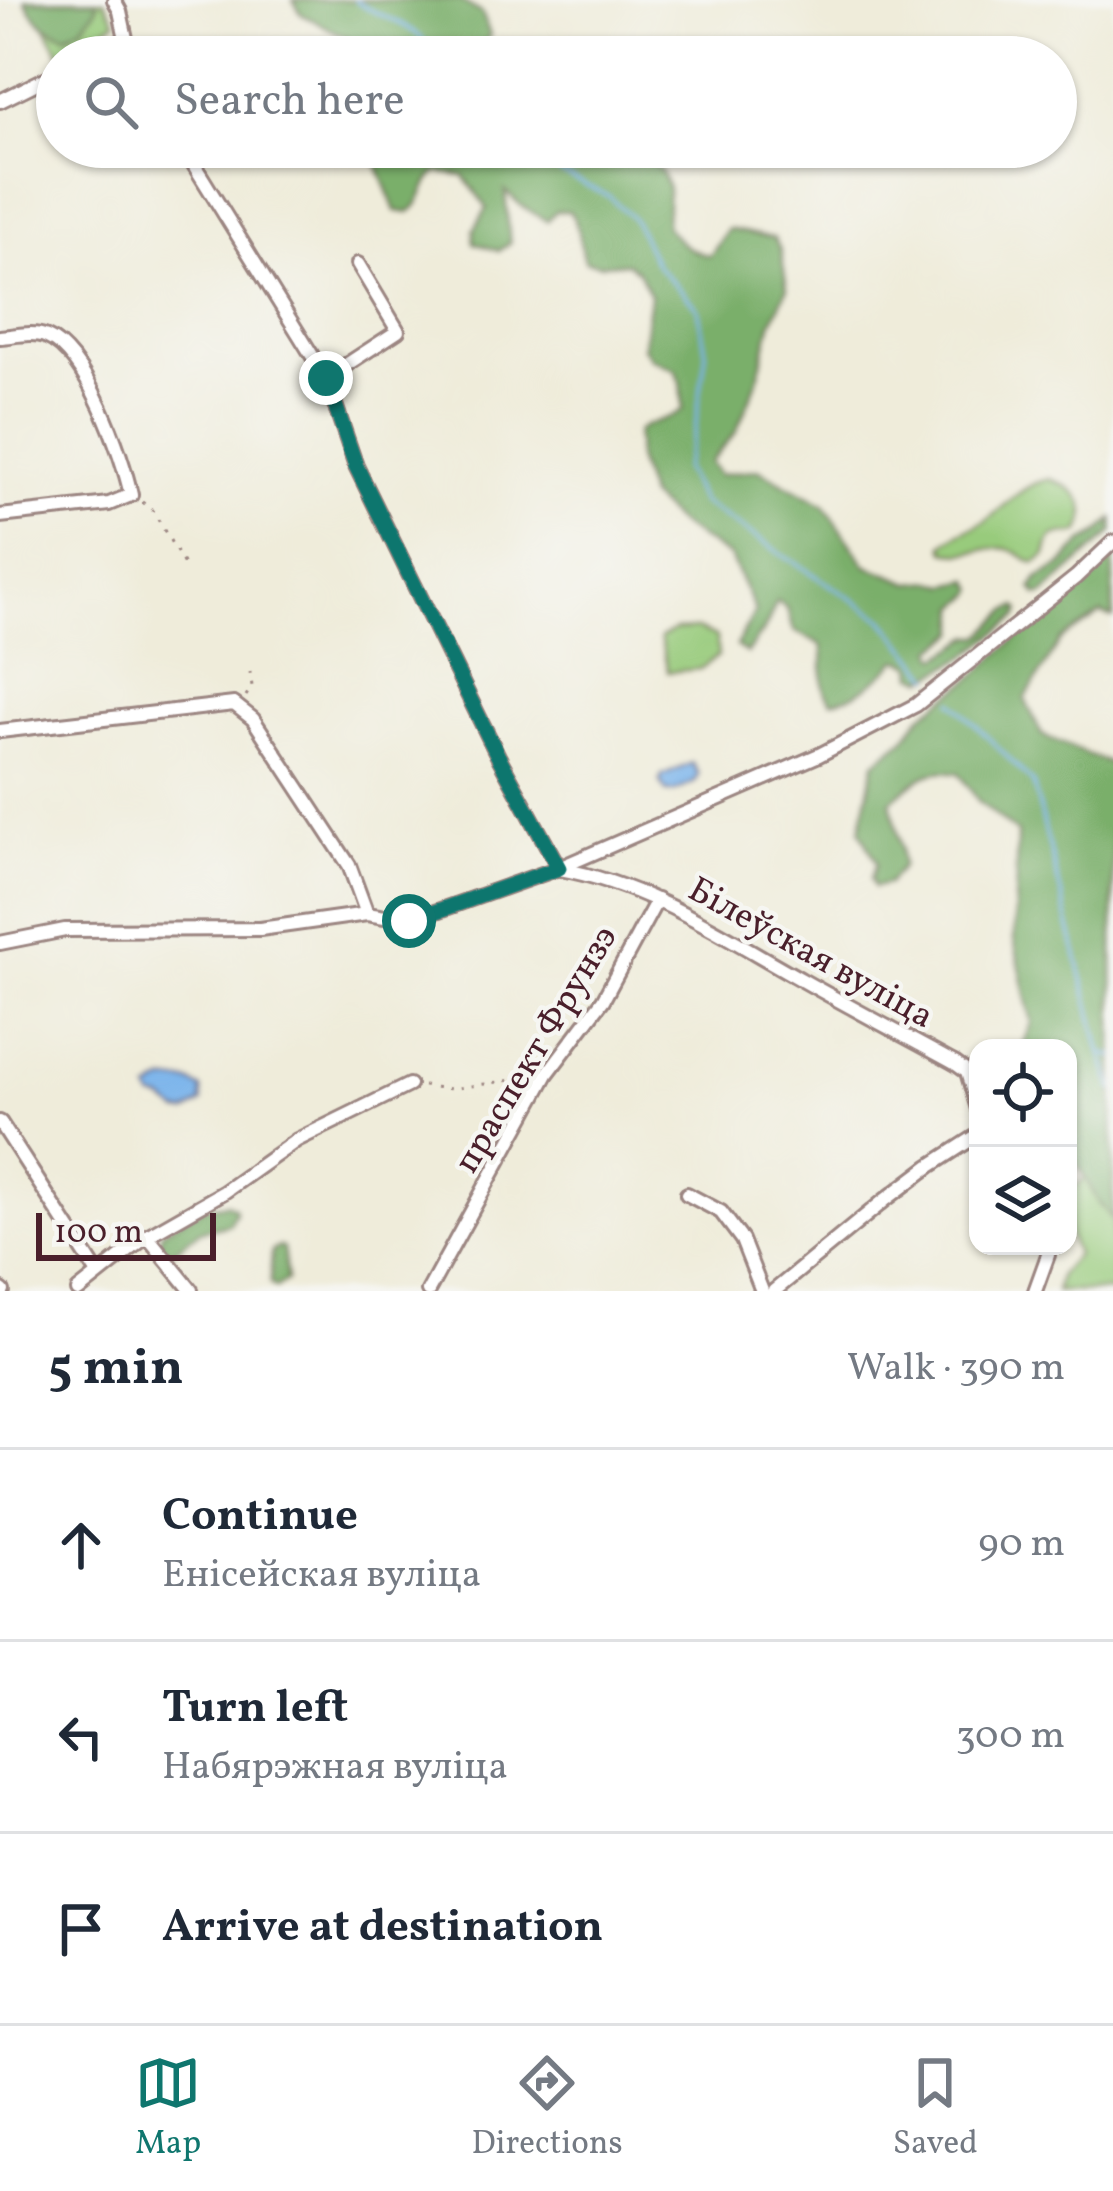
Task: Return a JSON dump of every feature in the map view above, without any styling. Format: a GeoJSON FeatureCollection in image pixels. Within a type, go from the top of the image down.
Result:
{"type":"FeatureCollection","features":[{"type":"Feature","properties":{"kind":"street"},"geometry":{"type":"LineString","coordinates":[[115,0],[123,36]]}},
{"type":"Feature","properties":{"kind":"street"},"geometry":{"type":"LineString","coordinates":[[0,101],[36,83]]}},
{"type":"Feature","properties":{"kind":"street"},"geometry":{"type":"LineString","coordinates":[[197,168],[326,378],[356,466],[498,756],[559,868]]}},
{"type":"Feature","properties":{"kind":"street"},"geometry":{"type":"LineString","coordinates":[[326,378],[398,331],[358,264]]}},
{"type":"Feature","properties":{"kind":"street"},"geometry":{"type":"LineString","coordinates":[[0,337],[37,334],[53,339],[73,356],[96,395],[131,495],[109,504],[0,516]]}},
{"type":"Feature","properties":{"kind":"street"},"geometry":{"type":"LineString","coordinates":[[0,943],[65,930],[260,929],[367,914],[409,921],[559,868],[819,755],[916,705],[1113,542]]}},
{"type":"Feature","properties":{"kind":"street"},"geometry":{"type":"LineString","coordinates":[[0,730],[235,704],[253,719],[350,866],[367,914]]}},
{"type":"Feature","properties":{"kind":"street","name":"Білеўская вуліца"},"geometry":{"type":"LineString","coordinates":[[559,868],[657,900],[738,941],[956,1064],[969,1079]]}},
{"type":"Feature","properties":{"kind":"street","name":"праспект Фрунзэ"},"geometry":{"type":"LineString","coordinates":[[428,1291],[547,1074],[603,1000],[657,900]]}},
{"type":"Feature","properties":{"kind":"street"},"geometry":{"type":"LineString","coordinates":[[78,1291],[147,1236],[224,1192],[297,1140],[409,1085]]}},
{"type":"Feature","properties":{"kind":"street"},"geometry":{"type":"LineString","coordinates":[[0,1122],[98,1274]]}},
{"type":"Feature","properties":{"kind":"street"},"geometry":{"type":"LineString","coordinates":[[774,1291],[885,1200],[969,1141]]}},
{"type":"Feature","properties":{"kind":"street"},"geometry":{"type":"LineString","coordinates":[[687,1194],[721,1213],[742,1240],[762,1291]]}},
{"type":"Feature","properties":{"kind":"street"},"geometry":{"type":"LineString","coordinates":[[147,1236],[191,1290]]}},
{"type":"Feature","properties":{"kind":"street"},"geometry":{"type":"LineString","coordinates":[[1035,1291],[1048,1255]]}},
{"type":"Feature","properties":{"kind":"path"},"geometry":{"type":"LineString","coordinates":[[131,495],[152,509],[187,570]]}},
{"type":"Feature","properties":{"kind":"path"},"geometry":{"type":"LineString","coordinates":[[235,704],[252,686],[250,672]]}},
{"type":"Feature","properties":{"kind":"path"},"geometry":{"type":"LineString","coordinates":[[409,1085],[451,1089],[547,1074]]}},
{"type":"Feature","properties":{"kind":"green space"},"geometry":{"type":"Polygon","coordinates":[[[25,0],[97,0],[97,8],[83,26],[66,35],[41,23],[25,0]]]}},
{"type":"Feature","properties":{"kind":"green space"},"geometry":{"type":"Polygon","coordinates":[[[31,0],[104,0],[116,21],[94,36],[51,36],[31,0]]]}},
{"type":"Feature","properties":{"kind":"green space"},"geometry":{"type":"Polygon","coordinates":[[[293,0],[459,0],[482,13],[490,35],[344,36],[301,14],[293,0]]]}},
{"type":"Feature","properties":{"kind":"green space"},"geometry":{"type":"Polygon","coordinates":[[[379,168],[657,168],[668,188],[666,226],[690,249],[710,256],[728,229],[774,238],[787,289],[736,432],[710,462],[719,475],[758,469],[824,505],[867,566],[911,583],[947,585],[971,580],[976,589],[958,607],[958,632],[935,649],[936,655],[940,657],[972,636],[982,636],[1017,607],[1021,610],[1018,617],[967,656],[925,679],[915,675],[914,666],[897,660],[867,686],[831,701],[824,687],[822,645],[794,631],[787,609],[777,601],[747,653],[736,646],[755,611],[730,557],[678,524],[648,496],[636,458],[637,431],[683,409],[676,370],[651,358],[643,347],[650,295],[638,271],[627,263],[585,261],[569,211],[556,211],[547,221],[505,191],[510,243],[499,251],[474,243],[474,230],[487,208],[464,176],[438,172],[409,213],[396,211],[379,168]]]}},
{"type":"Feature","properties":{"kind":"green space"},"geometry":{"type":"Polygon","coordinates":[[[1050,479],[1080,499],[1085,514],[1079,533],[1053,537],[1046,556],[1036,563],[1008,549],[946,551],[944,545],[954,537],[985,521],[1030,486],[1050,479]]]}},
{"type":"Feature","properties":{"kind":"green space"},"geometry":{"type":"Polygon","coordinates":[[[1113,519],[1113,532],[1043,595],[1037,595],[1032,588],[1038,579],[1061,566],[1113,519]]]}},
{"type":"Feature","properties":{"kind":"green space"},"geometry":{"type":"Polygon","coordinates":[[[1113,551],[1113,618],[1101,614],[1061,640],[1025,699],[1042,735],[1113,765],[1113,1220],[1077,1164],[1077,1039],[1026,1039],[1032,1023],[1014,940],[1017,833],[979,802],[959,773],[938,772],[922,777],[891,801],[902,866],[888,884],[874,887],[871,878],[877,863],[860,830],[875,762],[904,739],[922,715],[970,680],[1113,551]]]}},
{"type":"Feature","properties":{"kind":"green space"},"geometry":{"type":"Polygon","coordinates":[[[697,629],[716,637],[718,656],[700,669],[668,672],[660,638],[675,630],[697,629]]]}},
{"type":"Feature","properties":{"kind":"green space"},"geometry":{"type":"Polygon","coordinates":[[[1085,1178],[1113,1220],[1113,1291],[1056,1291],[1059,1275],[1077,1255],[1077,1185],[1085,1178]]]}},
{"type":"Feature","properties":{"kind":"green space"},"geometry":{"type":"Polygon","coordinates":[[[227,1203],[235,1212],[229,1224],[199,1231],[173,1252],[159,1243],[162,1231],[204,1207],[227,1203]]]}},
{"type":"Feature","properties":{"kind":"green space"},"geometry":{"type":"Polygon","coordinates":[[[283,1248],[287,1280],[276,1288],[270,1284],[272,1251],[283,1248]]]}},
{"type":"Feature","properties":{"kind":"water"},"geometry":{"type":"Polygon","coordinates":[[[692,763],[699,775],[695,782],[666,792],[662,776],[692,763]]]}},
{"type":"Feature","properties":{"kind":"water"},"geometry":{"type":"Polygon","coordinates":[[[164,1082],[190,1082],[202,1089],[202,1103],[186,1113],[153,1098],[150,1091],[164,1082]]]}},
{"type":"Feature","properties":{"kind":"waterway"},"geometry":{"type":"LineString","coordinates":[[355,0],[419,36]]}},
{"type":"Feature","properties":{"kind":"waterway"},"geometry":{"type":"LineString","coordinates":[[551,168],[610,197],[634,220],[656,265],[698,308],[706,353],[684,469],[702,503],[882,618],[932,677]]}},
{"type":"Feature","properties":{"kind":"waterway"},"geometry":{"type":"LineString","coordinates":[[952,701],[1033,783],[1102,1054],[1113,1056]]}},
{"type":"Feature","properties":{"kind":"waterway"},"geometry":{"type":"LineString","coordinates":[[1103,1057],[1113,1089]]}},
{"type":"Feature","properties":{"kind":"route"},"geometry":{"type":"LineString","coordinates":[[326,378],[356,466],[498,756],[559,868],[409,921]]}}]}
